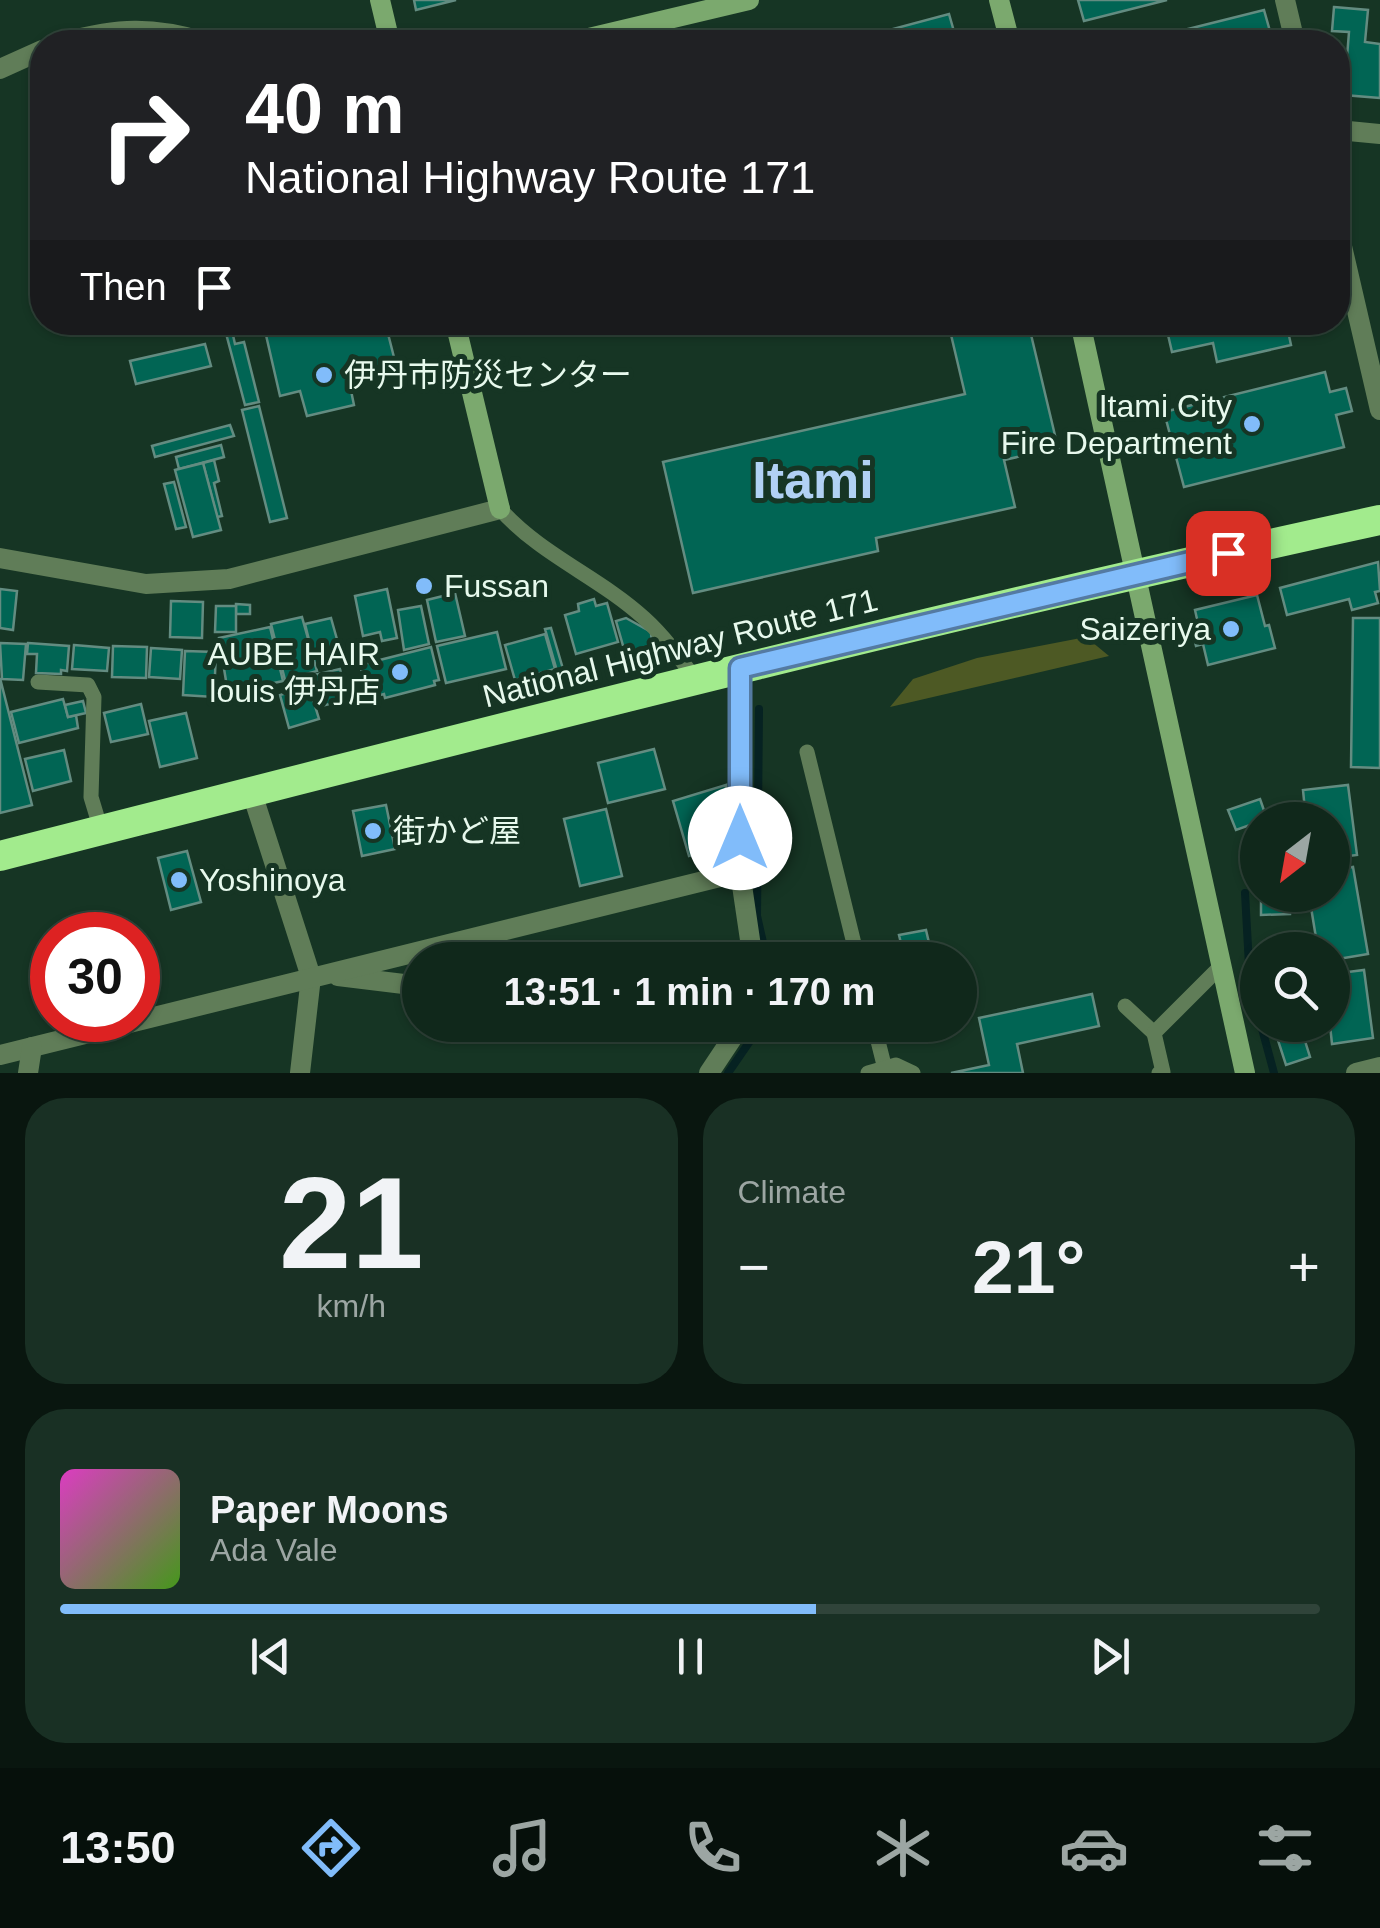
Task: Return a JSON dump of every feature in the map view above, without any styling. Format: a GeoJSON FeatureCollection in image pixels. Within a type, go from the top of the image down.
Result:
{"type":"FeatureCollection","features":[{"type":"Feature","properties":{"kind":"highway","name":"National Highway Route 171"},"geometry":{"type":"LineString","coordinates":[[0,856],[740,668],[1134,573],[1380,520]]}},
{"type":"Feature","properties":{"kind":"street"},"geometry":{"type":"LineString","coordinates":[[380,0],[387,30]]}},
{"type":"Feature","properties":{"kind":"street"},"geometry":{"type":"LineString","coordinates":[[623,30],[750,0]]}},
{"type":"Feature","properties":{"kind":"street"},"geometry":{"type":"LineString","coordinates":[[1000,0],[1007,30]]}},
{"type":"Feature","properties":{"kind":"street"},"geometry":{"type":"LineString","coordinates":[[1285,0],[1291,30]]}},
{"type":"Feature","properties":{"kind":"street"},"geometry":{"type":"LineString","coordinates":[[0,69],[30,55]]}},
{"type":"Feature","properties":{"kind":"street"},"geometry":{"type":"LineString","coordinates":[[1350,131],[1380,134]]}},
{"type":"Feature","properties":{"kind":"street"},"geometry":{"type":"LineString","coordinates":[[1350,281],[1380,410]]}},
{"type":"Feature","properties":{"kind":"street"},"geometry":{"type":"LineString","coordinates":[[0,558],[146,584],[229,580],[500,509],[458,335]]}},
{"type":"Feature","properties":{"kind":"street"},"geometry":{"type":"LineString","coordinates":[[1083,335],[1245,1073]]}},
{"type":"Feature","properties":{"kind":"street"},"geometry":{"type":"LineString","coordinates":[[740,668],[740,872],[750,942]]}},
{"type":"Feature","properties":{"kind":"street"},"geometry":{"type":"LineString","coordinates":[[250,790],[318,976],[300,1073]]}},
{"type":"Feature","properties":{"kind":"street"},"geometry":{"type":"LineString","coordinates":[[0,1055],[740,872]]}},
{"type":"Feature","properties":{"kind":"street"},"geometry":{"type":"LineString","coordinates":[[318,976],[402,984]]}},
{"type":"Feature","properties":{"kind":"street"},"geometry":{"type":"LineString","coordinates":[[709,1073],[730,1042]]}},
{"type":"Feature","properties":{"kind":"street"},"geometry":{"type":"LineString","coordinates":[[28,1073],[32,1047]]}},
{"type":"Feature","properties":{"kind":"street"},"geometry":{"type":"LineString","coordinates":[[1356,1073],[1380,1067]]}},
{"type":"Feature","properties":{"kind":"lane"},"geometry":{"type":"LineString","coordinates":[[500,509],[524,535],[643,617],[695,679]]}},
{"type":"Feature","properties":{"kind":"lane"},"geometry":{"type":"LineString","coordinates":[[38,682],[88,685],[94,697],[90,797],[102,830]]}},
{"type":"Feature","properties":{"kind":"lane"},"geometry":{"type":"LineString","coordinates":[[808,752],[854,942]]}},
{"type":"Feature","properties":{"kind":"lane"},"geometry":{"type":"LineString","coordinates":[[1154,1033],[1221,966]]}},
{"type":"Feature","properties":{"kind":"lane"},"geometry":{"type":"LineString","coordinates":[[1125,1006],[1154,1033],[1163,1073]]}},
{"type":"Feature","properties":{"kind":"lane"},"geometry":{"type":"LineString","coordinates":[[875,1042],[876,1071],[896,1065],[913,1073]]}},
{"type":"Feature","properties":{"kind":"green space"},"geometry":{"type":"Polygon","coordinates":[[[1086,637],[1109,656],[890,707],[913,679],[977,658],[1086,637]]]}},
{"type":"Feature","properties":{"kind":"building"},"geometry":{"type":"Polygon","coordinates":[[[414,0],[456,0],[416,10],[414,0]]]}},
{"type":"Feature","properties":{"kind":"building"},"geometry":{"type":"Polygon","coordinates":[[[1078,0],[1167,0],[1084,21],[1078,0]]]}},
{"type":"Feature","properties":{"kind":"building"},"geometry":{"type":"Polygon","coordinates":[[[1334,7],[1368,10],[1365,42],[1380,44],[1380,98],[1350,96],[1350,30],[1332,30],[1334,7]]]}},
{"type":"Feature","properties":{"kind":"building"},"geometry":{"type":"Polygon","coordinates":[[[1264,10],[1270,30],[1184,30],[1264,10]]]}},
{"type":"Feature","properties":{"kind":"building"},"geometry":{"type":"Polygon","coordinates":[[[949,14],[954,30],[889,30],[949,14]]]}},
{"type":"Feature","properties":{"kind":"building"},"geometry":{"type":"Polygon","coordinates":[[[226,335],[233,335],[235,344],[244,342],[259,402],[245,405],[226,335]]]}},
{"type":"Feature","properties":{"kind":"building","name":"伊丹市防災センター"},"geometry":{"type":"Polygon","coordinates":[[[266,335],[388,335],[397,369],[349,381],[354,405],[307,416],[300,391],[280,396],[266,335]]]}},
{"type":"Feature","properties":{"kind":"building"},"geometry":{"type":"Polygon","coordinates":[[[951,335],[1031,335],[1058,448],[1004,460],[1015,507],[876,538],[878,551],[693,593],[663,462],[965,394],[951,335]]]}},
{"type":"Feature","properties":{"kind":"building"},"geometry":{"type":"Polygon","coordinates":[[[1168,335],[1289,335],[1291,345],[1217,362],[1213,343],[1172,352],[1168,335]]]}},
{"type":"Feature","properties":{"kind":"building"},"geometry":{"type":"Polygon","coordinates":[[[205,344],[211,366],[136,384],[130,361],[205,344]]]}},
{"type":"Feature","properties":{"kind":"building"},"geometry":{"type":"Polygon","coordinates":[[[1325,372],[1330,392],[1346,388],[1352,411],[1336,415],[1344,447],[1184,487],[1164,412],[1325,372]]]}},
{"type":"Feature","properties":{"kind":"building"},"geometry":{"type":"Polygon","coordinates":[[[259,406],[287,518],[270,522],[242,410],[259,406]]]}},
{"type":"Feature","properties":{"kind":"building"},"geometry":{"type":"Polygon","coordinates":[[[230,425],[234,436],[155,457],[152,446],[230,425]]]}},
{"type":"Feature","properties":{"kind":"building"},"geometry":{"type":"Polygon","coordinates":[[[221,445],[224,457],[179,469],[176,457],[221,445]]]}},
{"type":"Feature","properties":{"kind":"building"},"geometry":{"type":"Polygon","coordinates":[[[214,460],[219,481],[214,483],[222,516],[217,517],[203,463],[214,460]]]}},
{"type":"Feature","properties":{"kind":"building"},"geometry":{"type":"Polygon","coordinates":[[[203,463],[221,530],[193,537],[175,470],[203,463]]]}},
{"type":"Feature","properties":{"kind":"building"},"geometry":{"type":"Polygon","coordinates":[[[174,482],[186,527],[176,529],[164,484],[174,482]]]}},
{"type":"Feature","properties":{"kind":"building"},"geometry":{"type":"Polygon","coordinates":[[[1378,562],[1378,603],[1352,610],[1349,599],[1287,615],[1280,588],[1378,562]]]}},
{"type":"Feature","properties":{"kind":"building"},"geometry":{"type":"Polygon","coordinates":[[[0,589],[17,591],[13,630],[0,628],[0,589]]]}},
{"type":"Feature","properties":{"kind":"building"},"geometry":{"type":"Polygon","coordinates":[[[387,589],[397,638],[382,641],[380,632],[363,636],[355,596],[387,589]]]}},
{"type":"Feature","properties":{"kind":"building"},"geometry":{"type":"Polygon","coordinates":[[[455,593],[465,636],[436,642],[427,600],[455,593]]]}},
{"type":"Feature","properties":{"kind":"building"},"geometry":{"type":"Polygon","coordinates":[[[1257,595],[1275,648],[1208,665],[1203,644],[1196,646],[1192,630],[1199,628],[1195,610],[1257,595]]]}},
{"type":"Feature","properties":{"kind":"building"},"geometry":{"type":"Polygon","coordinates":[[[594,599],[596,606],[607,603],[618,642],[576,654],[565,615],[579,611],[578,604],[594,599]]]}},
{"type":"Feature","properties":{"kind":"building"},"geometry":{"type":"Polygon","coordinates":[[[171,601],[203,602],[202,638],[170,637],[171,601]]]}},
{"type":"Feature","properties":{"kind":"building"},"geometry":{"type":"Polygon","coordinates":[[[236,604],[250,605],[250,614],[236,614],[236,604]]]}},
{"type":"Feature","properties":{"kind":"building"},"geometry":{"type":"Polygon","coordinates":[[[216,606],[236,606],[236,632],[215,632],[216,606]]]}},
{"type":"Feature","properties":{"kind":"building"},"geometry":{"type":"Polygon","coordinates":[[[421,606],[429,644],[404,650],[398,610],[421,606]]]}},
{"type":"Feature","properties":{"kind":"building"},"geometry":{"type":"Polygon","coordinates":[[[302,617],[317,671],[285,680],[271,624],[302,617]]]}},
{"type":"Feature","properties":{"kind":"building"},"geometry":{"type":"Polygon","coordinates":[[[331,618],[342,657],[315,664],[305,624],[331,618]]]}},
{"type":"Feature","properties":{"kind":"building"},"geometry":{"type":"Polygon","coordinates":[[[626,618],[651,632],[652,650],[626,656],[616,621],[626,618]]]}},
{"type":"Feature","properties":{"kind":"building"},"geometry":{"type":"Polygon","coordinates":[[[1353,618],[1380,618],[1380,768],[1351,767],[1353,618]]]}},
{"type":"Feature","properties":{"kind":"building"},"geometry":{"type":"Polygon","coordinates":[[[270,627],[283,681],[228,693],[219,638],[270,627]]]}},
{"type":"Feature","properties":{"kind":"building"},"geometry":{"type":"Polygon","coordinates":[[[551,628],[563,669],[557,671],[545,629],[551,628]]]}},
{"type":"Feature","properties":{"kind":"building"},"geometry":{"type":"Polygon","coordinates":[[[497,632],[506,669],[446,683],[437,646],[497,632]]]}},
{"type":"Feature","properties":{"kind":"building"},"geometry":{"type":"Polygon","coordinates":[[[545,634],[555,669],[515,680],[505,645],[545,634]]]}},
{"type":"Feature","properties":{"kind":"building"},"geometry":{"type":"Polygon","coordinates":[[[0,643],[26,644],[23,680],[2,679],[0,643]]]}},
{"type":"Feature","properties":{"kind":"building"},"geometry":{"type":"Polygon","coordinates":[[[28,643],[69,646],[67,671],[36,673],[37,654],[27,654],[28,643]]]}},
{"type":"Feature","properties":{"kind":"building"},"geometry":{"type":"Polygon","coordinates":[[[370,643],[374,659],[350,664],[347,648],[370,643]]]}},
{"type":"Feature","properties":{"kind":"building"},"geometry":{"type":"Polygon","coordinates":[[[74,645],[109,648],[107,671],[72,669],[74,645]]]}},
{"type":"Feature","properties":{"kind":"building"},"geometry":{"type":"Polygon","coordinates":[[[113,646],[147,647],[146,678],[112,677],[113,646]]]}},
{"type":"Feature","properties":{"kind":"building","name":"AUBE HAIR louis 伊丹店"},"geometry":{"type":"Polygon","coordinates":[[[431,647],[439,680],[434,681],[435,685],[385,698],[384,694],[369,698],[360,665],[431,647]]]}},
{"type":"Feature","properties":{"kind":"building"},"geometry":{"type":"Polygon","coordinates":[[[151,648],[182,650],[180,679],[149,677],[151,648]]]}},
{"type":"Feature","properties":{"kind":"building"},"geometry":{"type":"Polygon","coordinates":[[[185,651],[216,652],[214,697],[183,695],[185,651]]]}},
{"type":"Feature","properties":{"kind":"building"},"geometry":{"type":"Polygon","coordinates":[[[340,669],[348,699],[318,707],[310,676],[340,669]]]}},
{"type":"Feature","properties":{"kind":"building"},"geometry":{"type":"Polygon","coordinates":[[[0,678],[32,805],[0,813],[0,678]]]}},
{"type":"Feature","properties":{"kind":"building"},"geometry":{"type":"Polygon","coordinates":[[[309,686],[319,719],[289,728],[280,695],[309,686]]]}},
{"type":"Feature","properties":{"kind":"building"},"geometry":{"type":"Polygon","coordinates":[[[63,699],[68,717],[76,715],[78,728],[19,743],[11,712],[63,699]]]}},
{"type":"Feature","properties":{"kind":"building"},"geometry":{"type":"Polygon","coordinates":[[[83,701],[86,713],[68,717],[65,705],[83,701]]]}},
{"type":"Feature","properties":{"kind":"building"},"geometry":{"type":"Polygon","coordinates":[[[141,704],[148,734],[111,742],[104,713],[141,704]]]}},
{"type":"Feature","properties":{"kind":"building"},"geometry":{"type":"Polygon","coordinates":[[[186,713],[197,758],[160,767],[149,721],[186,713]]]}},
{"type":"Feature","properties":{"kind":"building"},"geometry":{"type":"Polygon","coordinates":[[[654,749],[665,789],[608,803],[598,763],[654,749]]]}},
{"type":"Feature","properties":{"kind":"building"},"geometry":{"type":"Polygon","coordinates":[[[64,750],[71,781],[33,791],[25,759],[64,750]]]}},
{"type":"Feature","properties":{"kind":"building"},"geometry":{"type":"Polygon","coordinates":[[[726,785],[724,846],[689,856],[673,801],[726,785]]]}},
{"type":"Feature","properties":{"kind":"building"},"geometry":{"type":"Polygon","coordinates":[[[1348,785],[1357,855],[1350,856],[1350,802],[1304,802],[1303,790],[1348,785]]]}},
{"type":"Feature","properties":{"kind":"building"},"geometry":{"type":"Polygon","coordinates":[[[386,805],[395,849],[362,856],[353,811],[386,805]]]}},
{"type":"Feature","properties":{"kind":"building"},"geometry":{"type":"Polygon","coordinates":[[[1240,806],[1240,829],[1236,830],[1228,810],[1240,806]]]}},
{"type":"Feature","properties":{"kind":"building"},"geometry":{"type":"Polygon","coordinates":[[[606,809],[622,876],[580,886],[564,819],[606,809]]]}},
{"type":"Feature","properties":{"kind":"building","name":"Yoshinoya"},"geometry":{"type":"Polygon","coordinates":[[[187,851],[201,902],[171,910],[158,858],[187,851]]]}},
{"type":"Feature","properties":{"kind":"building"},"geometry":{"type":"Polygon","coordinates":[[[1353,867],[1368,954],[1350,957],[1350,932],[1315,932],[1312,912],[1350,912],[1353,867]]]}},
{"type":"Feature","properties":{"kind":"building"},"geometry":{"type":"Polygon","coordinates":[[[1261,912],[1290,912],[1290,914],[1261,912]]]}},
{"type":"Feature","properties":{"kind":"building"},"geometry":{"type":"Polygon","coordinates":[[[926,930],[929,942],[901,942],[899,935],[926,930]]]}},
{"type":"Feature","properties":{"kind":"building"},"geometry":{"type":"Polygon","coordinates":[[[1364,970],[1373,1038],[1350,1041],[1350,972],[1364,970]]]}},
{"type":"Feature","properties":{"kind":"building"},"geometry":{"type":"Polygon","coordinates":[[[1092,994],[1099,1026],[1017,1044],[1023,1073],[951,1073],[989,1065],[979,1018],[1092,994]]]}},
{"type":"Feature","properties":{"kind":"building"},"geometry":{"type":"Polygon","coordinates":[[[1279,1042],[1305,1042],[1310,1057],[1286,1065],[1279,1042]]]}},
{"type":"Feature","properties":{"kind":"waterway"},"geometry":{"type":"LineString","coordinates":[[759,709],[757,916],[763,942]]}},
{"type":"Feature","properties":{"kind":"waterway"},"geometry":{"type":"LineString","coordinates":[[1246,912],[1247,932]]}},
{"type":"Feature","properties":{"kind":"waterway"},"geometry":{"type":"LineString","coordinates":[[728,1073],[749,1042]]}},
{"type":"Feature","properties":{"kind":"waterway"},"geometry":{"type":"LineString","coordinates":[[1266,1042],[1274,1073]]}},
{"type":"Feature","properties":{"kind":"place","name":"伊丹市防災センター"},"geometry":{"type":"Point","coordinates":[324,375]}},
{"type":"Feature","properties":{"kind":"place","name":"Itami City Fire Department"},"geometry":{"type":"Point","coordinates":[1252,424]}},
{"type":"Feature","properties":{"kind":"place","name":"Fussan"},"geometry":{"type":"Point","coordinates":[424,586]}},
{"type":"Feature","properties":{"kind":"place","name":"Saizeriya"},"geometry":{"type":"Point","coordinates":[1231,629]}},
{"type":"Feature","properties":{"kind":"place","name":"AUBE HAIR louis 伊丹店"},"geometry":{"type":"Point","coordinates":[400,672]}},
{"type":"Feature","properties":{"kind":"place","name":"街かど屋"},"geometry":{"type":"Point","coordinates":[373,831]}},
{"type":"Feature","properties":{"kind":"place","name":"Yoshinoya"},"geometry":{"type":"Point","coordinates":[179,880]}},
{"type":"Feature","properties":{"kind":"district","name":"Itami"},"geometry":{"type":"Point","coordinates":[813,480]}},
{"type":"Feature","properties":{"kind":"route"},"geometry":{"type":"LineString","coordinates":[[740,838],[740,668],[1228,553]]}}]}
